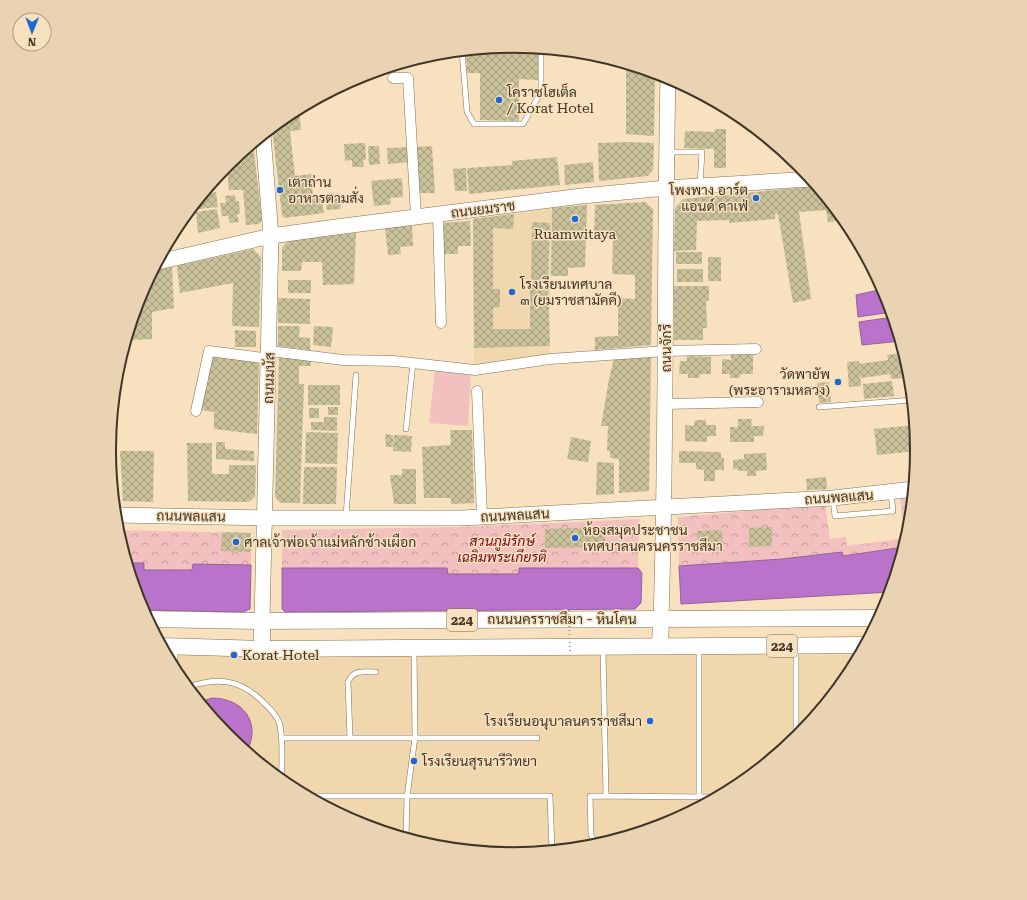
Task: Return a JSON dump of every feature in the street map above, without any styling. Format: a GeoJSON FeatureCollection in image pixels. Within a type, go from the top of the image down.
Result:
{"type":"FeatureCollection","features":[{"type":"Feature","properties":{"kind":"main road","name":"ถนนนครราชสีมา - หินโคน"},"geometry":{"type":"LineString","coordinates":[[154,619],[262,621],[873,618]]}},
{"type":"Feature","properties":{"kind":"main road"},"geometry":{"type":"LineString","coordinates":[[660,646],[661,619]]}},
{"type":"Feature","properties":{"kind":"main road"},"geometry":{"type":"LineString","coordinates":[[262,621],[262,649]]}},
{"type":"Feature","properties":{"kind":"main road","name":"ถนนนครราชสีมา - หินโคน"},"geometry":{"type":"LineString","coordinates":[[169,646],[262,649],[414,646],[604,647],[859,645]]}},
{"type":"Feature","properties":{"kind":"street"},"geometry":{"type":"LineString","coordinates":[[393,78],[408,78],[416,217]]}},
{"type":"Feature","properties":{"kind":"street","name":"ถนนจักรี"},"geometry":{"type":"LineString","coordinates":[[661,619],[665,508],[666,152],[668,84]]}},
{"type":"Feature","properties":{"kind":"street","name":"ถนนมนัส"},"geometry":{"type":"LineString","coordinates":[[262,621],[272,236],[264,142]]}},
{"type":"Feature","properties":{"kind":"street","name":"ถนนยมราช"},"geometry":{"type":"LineString","coordinates":[[165,260],[272,236],[416,217],[666,188],[804,180]]}},
{"type":"Feature","properties":{"kind":"street"},"geometry":{"type":"LineString","coordinates":[[438,215],[441,323]]}},
{"type":"Feature","properties":{"kind":"street"},"geometry":{"type":"LineString","coordinates":[[196,411],[209,351],[413,363],[475,370],[550,359],[666,351],[756,349]]}},
{"type":"Feature","properties":{"kind":"street"},"geometry":{"type":"LineString","coordinates":[[477,391],[482,516]]}},
{"type":"Feature","properties":{"kind":"street"},"geometry":{"type":"LineString","coordinates":[[666,404],[758,402]]}},
{"type":"Feature","properties":{"kind":"street","name":"ถนนพลแสน"},"geometry":{"type":"LineString","coordinates":[[122,515],[265,518],[482,516],[665,508],[833,498],[908,490]]}},
{"type":"Feature","properties":{"kind":"lane"},"geometry":{"type":"LineString","coordinates":[[462,56],[467,112],[474,124],[524,124],[541,92],[541,54]]}},
{"type":"Feature","properties":{"kind":"lane"},"geometry":{"type":"LineString","coordinates":[[666,152],[702,152],[700,187]]}},
{"type":"Feature","properties":{"kind":"lane"},"geometry":{"type":"LineString","coordinates":[[406,429],[413,363]]}},
{"type":"Feature","properties":{"kind":"lane"},"geometry":{"type":"LineString","coordinates":[[346,518],[356,375]]}},
{"type":"Feature","properties":{"kind":"lane"},"geometry":{"type":"LineString","coordinates":[[819,407],[907,400]]}},
{"type":"Feature","properties":{"kind":"lane"},"geometry":{"type":"LineString","coordinates":[[406,832],[407,797],[415,737],[414,646]]}},
{"type":"Feature","properties":{"kind":"lane"},"geometry":{"type":"LineString","coordinates":[[699,646],[700,797]]}},
{"type":"Feature","properties":{"kind":"lane"},"geometry":{"type":"LineString","coordinates":[[796,646],[796,729]]}},
{"type":"Feature","properties":{"kind":"lane"},"geometry":{"type":"LineString","coordinates":[[604,647],[606,796]]}},
{"type":"Feature","properties":{"kind":"lane"},"geometry":{"type":"LineString","coordinates":[[350,738],[348,682],[352,675],[356,672],[376,672]]}},
{"type":"Feature","properties":{"kind":"lane"},"geometry":{"type":"LineString","coordinates":[[194,685],[204,682],[224,681],[243,687],[258,697],[270,709],[279,722],[282,772]]}},
{"type":"Feature","properties":{"kind":"lane"},"geometry":{"type":"LineString","coordinates":[[281,738],[537,738]]}},
{"type":"Feature","properties":{"kind":"lane"},"geometry":{"type":"LineString","coordinates":[[319,796],[550,796],[552,845]]}},
{"type":"Feature","properties":{"kind":"lane"},"geometry":{"type":"LineString","coordinates":[[593,839],[591,836],[590,796],[706,797]]}},
{"type":"Feature","properties":{"kind":"path"},"geometry":{"type":"LineString","coordinates":[[569,610],[570,654]]}},
{"type":"Feature","properties":{"kind":"shaded area","name":"โรงเรียนเทศบาล ๓ (ยมราชสามัคคี)"},"geometry":{"type":"Polygon","coordinates":[[[552,208],[549,355],[474,366],[473,219],[552,208]]]}},
{"type":"Feature","properties":{"kind":"shaded area"},"geometry":{"type":"Polygon","coordinates":[[[877,290],[886,313],[858,317],[856,295],[877,290]]]}},
{"type":"Feature","properties":{"kind":"shaded area"},"geometry":{"type":"Polygon","coordinates":[[[887,318],[895,342],[862,345],[859,322],[887,318]]]}},
{"type":"Feature","properties":{"kind":"shaded area"},"geometry":{"type":"Polygon","coordinates":[[[898,548],[884,592],[681,604],[679,566],[782,559],[842,552],[843,556],[898,548]]]}},
{"type":"Feature","properties":{"kind":"shaded area"},"geometry":{"type":"Polygon","coordinates":[[[133,563],[144,563],[144,570],[192,570],[193,564],[251,565],[250,609],[243,612],[150,610],[133,563]]]}},
{"type":"Feature","properties":{"kind":"shaded area"},"geometry":{"type":"Polygon","coordinates":[[[282,568],[447,568],[448,574],[519,574],[519,568],[638,568],[642,573],[641,603],[635,609],[285,612],[282,609],[282,568]]]}},
{"type":"Feature","properties":{"kind":"shaded area","name":"โรงเรียนสุรนารีวิทยา"},"geometry":{"type":"Polygon","coordinates":[[[174,655],[853,655],[844,671],[828,692],[794,731],[755,765],[712,794],[665,817],[616,833],[565,844],[514,847],[462,844],[411,833],[362,817],[315,794],[272,765],[233,731],[199,692],[183,671],[174,655]]]}},
{"type":"Feature","properties":{"kind":"shaded area"},"geometry":{"type":"Polygon","coordinates":[[[212,698],[223,699],[240,707],[250,721],[252,730],[249,745],[233,731],[206,700],[212,698]]]}},
{"type":"Feature","properties":{"kind":"green space"},"geometry":{"type":"Polygon","coordinates":[[[435,369],[471,373],[468,426],[429,423],[435,369]]]}},
{"type":"Feature","properties":{"kind":"green space"},"geometry":{"type":"Polygon","coordinates":[[[908,496],[903,525],[900,497],[908,496]]]}},
{"type":"Feature","properties":{"kind":"green space"},"geometry":{"type":"Polygon","coordinates":[[[825,504],[830,539],[846,537],[847,546],[900,539],[898,548],[843,556],[842,552],[782,559],[679,566],[678,517],[825,504]]]}},
{"type":"Feature","properties":{"kind":"green space","name":"สวนภูมิรักษ์ เฉลิมพระเกียรติ"},"geometry":{"type":"Polygon","coordinates":[[[639,519],[638,568],[519,568],[519,574],[447,574],[447,568],[282,568],[282,530],[462,527],[639,519]]]}},
{"type":"Feature","properties":{"kind":"green space"},"geometry":{"type":"Polygon","coordinates":[[[125,530],[251,533],[251,565],[193,564],[193,570],[144,570],[144,563],[133,563],[125,530]]]}},
{"type":"Feature","properties":{"kind":"building","name":"โคราชโฮเต็ล / Korat Hotel"},"geometry":{"type":"Polygon","coordinates":[[[514,53],[538,54],[538,80],[519,79],[519,121],[480,120],[480,73],[467,73],[466,56],[514,53]]]}},
{"type":"Feature","properties":{"kind":"building"},"geometry":{"type":"Polygon","coordinates":[[[626,70],[655,79],[654,136],[626,134],[626,70]]]}},
{"type":"Feature","properties":{"kind":"building"},"geometry":{"type":"Polygon","coordinates":[[[300,116],[301,130],[290,131],[295,176],[311,174],[313,197],[321,196],[324,213],[284,218],[282,215],[273,134],[300,116]]]}},
{"type":"Feature","properties":{"kind":"building"},"geometry":{"type":"Polygon","coordinates":[[[715,129],[726,129],[726,168],[714,168],[714,149],[684,148],[685,131],[715,132],[715,129]]]}},
{"type":"Feature","properties":{"kind":"building"},"geometry":{"type":"Polygon","coordinates":[[[365,143],[366,160],[363,160],[364,167],[352,167],[352,160],[345,161],[344,144],[365,143]]]}},
{"type":"Feature","properties":{"kind":"building"},"geometry":{"type":"Polygon","coordinates":[[[598,143],[654,143],[653,170],[648,176],[599,181],[598,143]]]}},
{"type":"Feature","properties":{"kind":"building"},"geometry":{"type":"Polygon","coordinates":[[[368,146],[379,146],[380,164],[369,165],[368,146]]]}},
{"type":"Feature","properties":{"kind":"building"},"geometry":{"type":"Polygon","coordinates":[[[432,146],[435,193],[418,193],[417,147],[432,146]]]}},
{"type":"Feature","properties":{"kind":"building"},"geometry":{"type":"Polygon","coordinates":[[[409,147],[410,162],[388,164],[387,148],[409,147]]]}},
{"type":"Feature","properties":{"kind":"building"},"geometry":{"type":"Polygon","coordinates":[[[254,150],[262,220],[259,224],[246,225],[243,190],[229,190],[228,175],[254,150]]]}},
{"type":"Feature","properties":{"kind":"building"},"geometry":{"type":"Polygon","coordinates":[[[557,157],[560,185],[469,194],[467,168],[512,165],[512,161],[557,157]]]}},
{"type":"Feature","properties":{"kind":"building"},"geometry":{"type":"Polygon","coordinates":[[[593,162],[594,182],[565,185],[564,165],[593,162]]]}},
{"type":"Feature","properties":{"kind":"building"},"geometry":{"type":"Polygon","coordinates":[[[466,168],[467,191],[455,191],[453,169],[466,168]]]}},
{"type":"Feature","properties":{"kind":"building"},"geometry":{"type":"Polygon","coordinates":[[[402,178],[403,197],[390,198],[391,204],[374,206],[371,181],[402,178]]]}},
{"type":"Feature","properties":{"kind":"building"},"geometry":{"type":"Polygon","coordinates":[[[811,187],[838,221],[828,222],[826,210],[799,212],[811,299],[793,303],[778,214],[775,214],[775,219],[729,223],[729,220],[697,221],[696,250],[674,251],[675,208],[683,199],[811,187]]]}},
{"type":"Feature","properties":{"kind":"building"},"geometry":{"type":"Polygon","coordinates":[[[216,192],[218,207],[198,209],[199,208],[211,193],[216,192]]]}},
{"type":"Feature","properties":{"kind":"building"},"geometry":{"type":"Polygon","coordinates":[[[340,193],[341,209],[327,210],[325,195],[340,193]]]}},
{"type":"Feature","properties":{"kind":"building"},"geometry":{"type":"Polygon","coordinates":[[[235,195],[236,201],[239,201],[240,214],[237,214],[239,222],[230,223],[228,216],[222,216],[220,203],[226,203],[225,196],[235,195]]]}},
{"type":"Feature","properties":{"kind":"building"},"geometry":{"type":"Polygon","coordinates":[[[645,202],[653,209],[651,345],[595,350],[595,337],[618,336],[618,298],[635,299],[635,275],[612,274],[613,238],[594,238],[595,205],[645,202]]]}},
{"type":"Feature","properties":{"kind":"building"},"geometry":{"type":"Polygon","coordinates":[[[587,205],[585,267],[568,268],[568,276],[551,276],[552,208],[587,205]]]}},
{"type":"Feature","properties":{"kind":"building"},"geometry":{"type":"Polygon","coordinates":[[[217,209],[220,228],[198,233],[196,212],[217,209]]]}},
{"type":"Feature","properties":{"kind":"building"},"geometry":{"type":"Polygon","coordinates":[[[514,214],[513,229],[493,228],[493,289],[500,289],[500,307],[493,308],[493,329],[530,329],[530,287],[548,286],[550,346],[474,348],[473,219],[514,214]]]}},
{"type":"Feature","properties":{"kind":"building"},"geometry":{"type":"Polygon","coordinates":[[[470,221],[471,246],[458,246],[458,254],[443,254],[442,223],[470,221]]]}},
{"type":"Feature","properties":{"kind":"building"},"geometry":{"type":"Polygon","coordinates":[[[532,222],[550,223],[548,284],[531,284],[532,222]]]}},
{"type":"Feature","properties":{"kind":"building"},"geometry":{"type":"Polygon","coordinates":[[[412,226],[413,246],[400,247],[401,254],[388,255],[385,228],[412,226]]]}},
{"type":"Feature","properties":{"kind":"building"},"geometry":{"type":"Polygon","coordinates":[[[356,233],[354,284],[323,285],[322,262],[302,262],[301,271],[282,271],[282,248],[288,240],[356,233]]]}},
{"type":"Feature","properties":{"kind":"building"},"geometry":{"type":"Polygon","coordinates":[[[253,249],[261,257],[259,327],[232,326],[233,283],[180,293],[177,266],[253,249]]]}},
{"type":"Feature","properties":{"kind":"building"},"geometry":{"type":"Polygon","coordinates":[[[676,252],[702,252],[702,264],[676,264],[676,252]]]}},
{"type":"Feature","properties":{"kind":"building"},"geometry":{"type":"Polygon","coordinates":[[[708,257],[721,257],[721,281],[708,281],[708,257]]]}},
{"type":"Feature","properties":{"kind":"building"},"geometry":{"type":"Polygon","coordinates":[[[172,267],[174,308],[152,312],[152,339],[132,340],[147,298],[160,269],[172,267]]]}},
{"type":"Feature","properties":{"kind":"building"},"geometry":{"type":"Polygon","coordinates":[[[677,269],[703,269],[703,282],[677,282],[677,269]]]}},
{"type":"Feature","properties":{"kind":"building"},"geometry":{"type":"Polygon","coordinates":[[[288,280],[311,280],[311,293],[288,293],[288,280]]]}},
{"type":"Feature","properties":{"kind":"building"},"geometry":{"type":"Polygon","coordinates":[[[674,286],[709,286],[709,300],[706,301],[707,328],[703,328],[703,340],[674,340],[674,286]]]}},
{"type":"Feature","properties":{"kind":"building"},"geometry":{"type":"Polygon","coordinates":[[[278,298],[310,299],[310,324],[278,323],[278,298]]]}},
{"type":"Feature","properties":{"kind":"building"},"geometry":{"type":"Polygon","coordinates":[[[278,326],[300,326],[299,337],[310,338],[310,350],[278,346],[278,326]]]}},
{"type":"Feature","properties":{"kind":"building"},"geometry":{"type":"Polygon","coordinates":[[[314,326],[333,327],[331,347],[313,345],[314,326]]]}},
{"type":"Feature","properties":{"kind":"building"},"geometry":{"type":"Polygon","coordinates":[[[235,330],[256,331],[256,347],[235,347],[235,330]]]}},
{"type":"Feature","properties":{"kind":"building"},"geometry":{"type":"Polygon","coordinates":[[[898,353],[904,378],[891,379],[890,374],[861,378],[859,364],[888,360],[887,355],[898,353]]]}},
{"type":"Feature","properties":{"kind":"building"},"geometry":{"type":"Polygon","coordinates":[[[731,354],[753,355],[753,374],[740,374],[740,378],[730,378],[730,374],[722,374],[722,359],[731,360],[731,354]]]}},
{"type":"Feature","properties":{"kind":"building"},"geometry":{"type":"Polygon","coordinates":[[[213,355],[259,361],[257,434],[214,429],[214,412],[201,410],[213,355]]]}},
{"type":"Feature","properties":{"kind":"building"},"geometry":{"type":"Polygon","coordinates":[[[279,356],[311,359],[311,366],[299,366],[299,384],[304,384],[300,503],[280,503],[275,497],[279,356]]]}},
{"type":"Feature","properties":{"kind":"building"},"geometry":{"type":"Polygon","coordinates":[[[651,356],[649,491],[619,493],[619,459],[610,458],[610,451],[607,451],[608,426],[601,426],[609,379],[614,358],[651,356]]]}},
{"type":"Feature","properties":{"kind":"building"},"geometry":{"type":"Polygon","coordinates":[[[687,356],[711,357],[711,374],[700,374],[699,378],[688,378],[688,374],[679,374],[680,361],[687,361],[687,356]]]}},
{"type":"Feature","properties":{"kind":"building"},"geometry":{"type":"Polygon","coordinates":[[[859,361],[861,386],[849,387],[847,362],[859,361]]]}},
{"type":"Feature","properties":{"kind":"building"},"geometry":{"type":"Polygon","coordinates":[[[892,381],[894,396],[864,399],[863,384],[892,381]]]}},
{"type":"Feature","properties":{"kind":"building"},"geometry":{"type":"Polygon","coordinates":[[[829,382],[831,402],[819,403],[817,383],[829,382]]]}},
{"type":"Feature","properties":{"kind":"building"},"geometry":{"type":"Polygon","coordinates":[[[308,385],[340,385],[340,405],[308,405],[308,385]]]}},
{"type":"Feature","properties":{"kind":"building"},"geometry":{"type":"Polygon","coordinates":[[[328,407],[338,407],[338,415],[328,415],[328,407]]]}},
{"type":"Feature","properties":{"kind":"building"},"geometry":{"type":"Polygon","coordinates":[[[309,408],[319,408],[319,418],[309,418],[309,408]]]}},
{"type":"Feature","properties":{"kind":"building"},"geometry":{"type":"Polygon","coordinates":[[[324,417],[337,417],[337,431],[311,430],[311,422],[324,422],[324,417]]]}},
{"type":"Feature","properties":{"kind":"building"},"geometry":{"type":"Polygon","coordinates":[[[738,419],[752,419],[751,426],[764,426],[763,436],[754,436],[754,442],[730,442],[730,427],[738,427],[738,419]]]}},
{"type":"Feature","properties":{"kind":"building"},"geometry":{"type":"Polygon","coordinates":[[[695,420],[706,420],[706,425],[716,425],[716,436],[707,436],[707,442],[685,441],[685,425],[694,426],[695,420]]]}},
{"type":"Feature","properties":{"kind":"building"},"geometry":{"type":"Polygon","coordinates":[[[910,425],[910,452],[877,455],[874,429],[910,425]]]}},
{"type":"Feature","properties":{"kind":"building"},"geometry":{"type":"Polygon","coordinates":[[[450,430],[472,430],[474,503],[451,504],[451,498],[424,498],[422,447],[451,445],[450,430]]]}},
{"type":"Feature","properties":{"kind":"building"},"geometry":{"type":"Polygon","coordinates":[[[306,432],[338,433],[337,464],[305,463],[306,432]]]}},
{"type":"Feature","properties":{"kind":"building"},"geometry":{"type":"Polygon","coordinates":[[[385,434],[393,435],[393,447],[386,447],[385,434]]]}},
{"type":"Feature","properties":{"kind":"building"},"geometry":{"type":"Polygon","coordinates":[[[394,435],[412,436],[411,452],[393,451],[394,435]]]}},
{"type":"Feature","properties":{"kind":"building"},"geometry":{"type":"Polygon","coordinates":[[[571,437],[591,441],[588,462],[567,459],[571,437]]]}},
{"type":"Feature","properties":{"kind":"building"},"geometry":{"type":"Polygon","coordinates":[[[216,442],[225,442],[225,449],[254,451],[254,461],[216,459],[216,442]]]}},
{"type":"Feature","properties":{"kind":"building"},"geometry":{"type":"Polygon","coordinates":[[[187,443],[212,443],[212,474],[229,474],[229,465],[256,465],[255,497],[249,502],[188,501],[187,443]]]}},
{"type":"Feature","properties":{"kind":"building"},"geometry":{"type":"Polygon","coordinates":[[[120,451],[154,451],[153,502],[123,501],[120,451]]]}},
{"type":"Feature","properties":{"kind":"building"},"geometry":{"type":"Polygon","coordinates":[[[679,451],[721,452],[721,458],[724,458],[724,470],[715,470],[715,481],[704,481],[704,470],[696,469],[696,463],[679,463],[679,451]]]}},
{"type":"Feature","properties":{"kind":"building"},"geometry":{"type":"Polygon","coordinates":[[[766,453],[767,470],[756,471],[756,476],[747,476],[747,471],[738,471],[738,469],[733,469],[733,460],[744,459],[744,454],[766,453]]]}},
{"type":"Feature","properties":{"kind":"building"},"geometry":{"type":"Polygon","coordinates":[[[597,462],[614,463],[614,494],[596,495],[597,462]]]}},
{"type":"Feature","properties":{"kind":"building"},"geometry":{"type":"Polygon","coordinates":[[[304,467],[337,467],[336,504],[303,504],[304,467]]]}},
{"type":"Feature","properties":{"kind":"building"},"geometry":{"type":"Polygon","coordinates":[[[402,469],[416,469],[416,504],[394,504],[390,475],[402,475],[402,469]]]}},
{"type":"Feature","properties":{"kind":"building"},"geometry":{"type":"Polygon","coordinates":[[[826,477],[827,489],[807,490],[806,479],[826,477]]]}},
{"type":"Feature","properties":{"kind":"building","name":"ห้องสมุดประชาชน เทศบาลนครนครราชสีมา"},"geometry":{"type":"Polygon","coordinates":[[[605,527],[605,547],[545,548],[545,529],[605,527]]]}},
{"type":"Feature","properties":{"kind":"building"},"geometry":{"type":"Polygon","coordinates":[[[772,527],[772,546],[749,547],[749,528],[772,527]]]}},
{"type":"Feature","properties":{"kind":"building"},"geometry":{"type":"Polygon","coordinates":[[[722,530],[723,549],[698,550],[697,531],[722,530]]]}},
{"type":"Feature","properties":{"kind":"building","name":"ศาลเจ้าพ่อเจ้าแม่หลักช้างเผือก"},"geometry":{"type":"Polygon","coordinates":[[[222,532],[251,533],[251,552],[221,551],[222,532]]]}},
{"type":"Feature","properties":{"kind":"place","name":"โคราชโฮเต็ล / Korat Hotel"},"geometry":{"type":"Point","coordinates":[499,100]}},
{"type":"Feature","properties":{"kind":"place","name":"เตาถ่าน อาหารตามสั่ง"},"geometry":{"type":"Point","coordinates":[280,190]}},
{"type":"Feature","properties":{"kind":"place","name":"โพงพาง อาร์ต แอนด์ คาเฟ่"},"geometry":{"type":"Point","coordinates":[756,198]}},
{"type":"Feature","properties":{"kind":"place","name":"Ruamwitaya"},"geometry":{"type":"Point","coordinates":[575,219]}},
{"type":"Feature","properties":{"kind":"place","name":"โรงเรียนเทศบาล ๓ (ยมราชสามัคคี)"},"geometry":{"type":"Point","coordinates":[512,292]}},
{"type":"Feature","properties":{"kind":"place","name":"วัดพายัพ (พระอารามหลวง)"},"geometry":{"type":"Point","coordinates":[838,382]}},
{"type":"Feature","properties":{"kind":"place","name":"ห้องสมุดประชาชน เทศบาลนครนครราชสีมา"},"geometry":{"type":"Point","coordinates":[575,538]}},
{"type":"Feature","properties":{"kind":"place","name":"ศาลเจ้าพ่อเจ้าแม่หลักช้างเผือก"},"geometry":{"type":"Point","coordinates":[236,542]}},
{"type":"Feature","properties":{"kind":"place","name":"Korat Hotel"},"geometry":{"type":"Point","coordinates":[234,655]}},
{"type":"Feature","properties":{"kind":"place","name":"โรงเรียนอนุบาลนครราชสีมา"},"geometry":{"type":"Point","coordinates":[650,721]}},
{"type":"Feature","properties":{"kind":"place","name":"โรงเรียนสุรนารีวิทยา"},"geometry":{"type":"Point","coordinates":[414,761]}}]}
